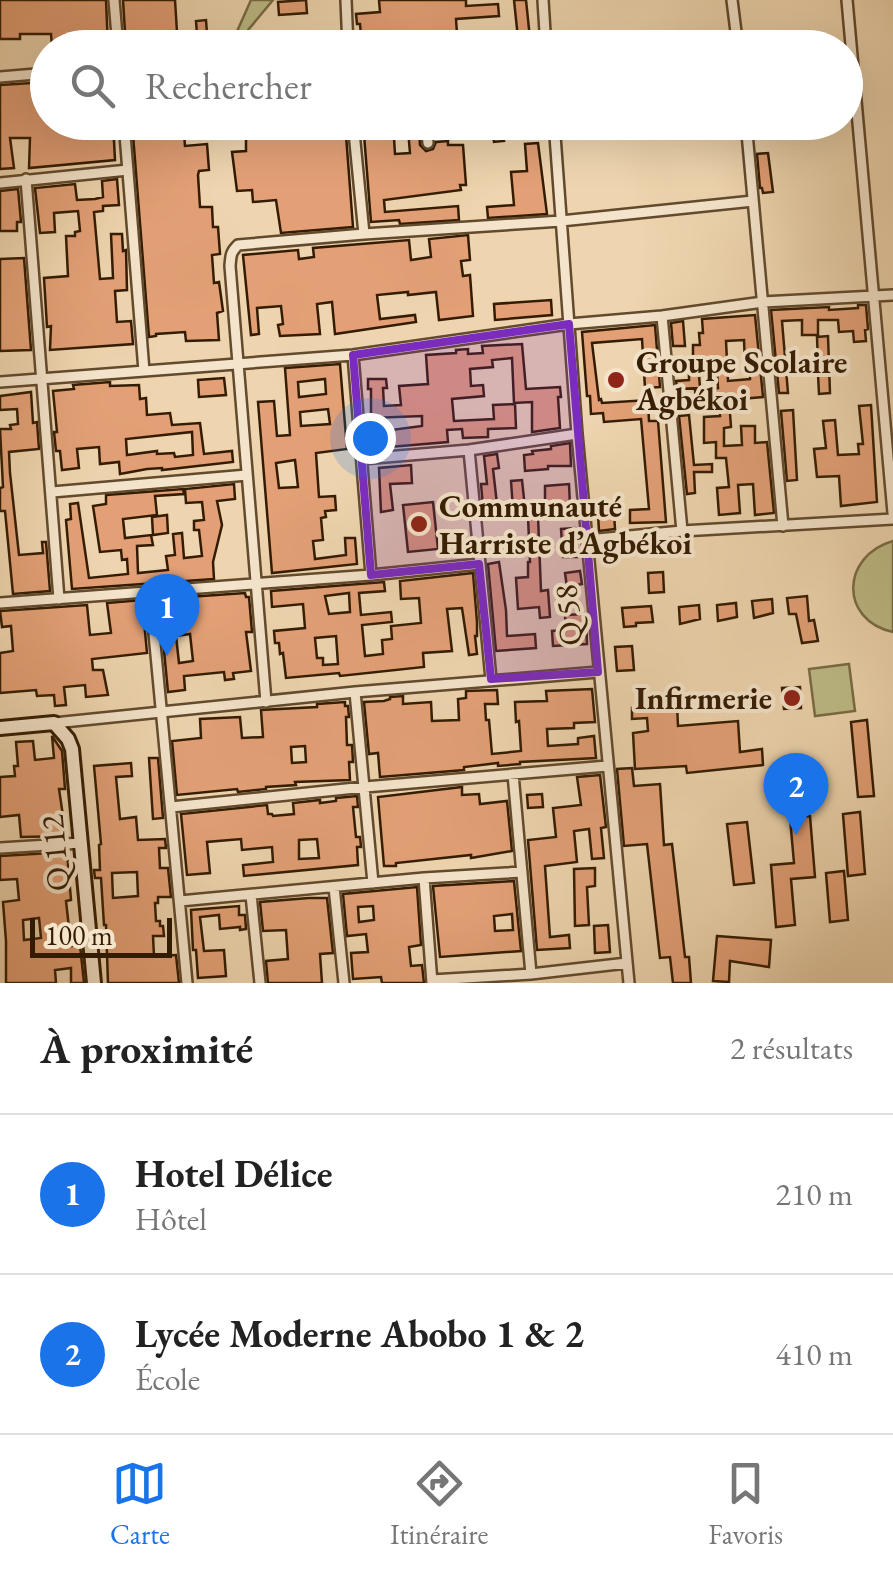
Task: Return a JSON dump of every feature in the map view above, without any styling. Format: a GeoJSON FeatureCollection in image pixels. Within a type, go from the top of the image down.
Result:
{"type":"FeatureCollection","features":[{"type":"Feature","properties":{"kind":"street"},"geometry":{"type":"LineString","coordinates":[[114,0],[116,30]]}},
{"type":"Feature","properties":{"kind":"street"},"geometry":{"type":"LineString","coordinates":[[346,0],[347,30]]}},
{"type":"Feature","properties":{"kind":"street"},"geometry":{"type":"LineString","coordinates":[[542,0],[544,30]]}},
{"type":"Feature","properties":{"kind":"street"},"geometry":{"type":"LineString","coordinates":[[732,0],[736,30]]}},
{"type":"Feature","properties":{"kind":"street"},"geometry":{"type":"LineString","coordinates":[[847,0],[848,30]]}},
{"type":"Feature","properties":{"kind":"street"},"geometry":{"type":"LineString","coordinates":[[0,77],[30,74]]}},
{"type":"Feature","properties":{"kind":"street"},"geometry":{"type":"LineString","coordinates":[[126,140],[144,370]]}},
{"type":"Feature","properties":{"kind":"street"},"geometry":{"type":"LineString","coordinates":[[355,140],[364,234]]}},
{"type":"Feature","properties":{"kind":"street","name":"Q 58"},"geometry":{"type":"LineString","coordinates":[[555,140],[577,434],[629,983]]}},
{"type":"Feature","properties":{"kind":"street"},"geometry":{"type":"LineString","coordinates":[[748,140],[782,526]]}},
{"type":"Feature","properties":{"kind":"street"},"geometry":{"type":"LineString","coordinates":[[587,540],[893,516],[856,140]]}},
{"type":"Feature","properties":{"kind":"street"},"geometry":{"type":"LineString","coordinates":[[0,182],[128,170]]}},
{"type":"Feature","properties":{"kind":"street"},"geometry":{"type":"LineString","coordinates":[[26,179],[60,599]]}},
{"type":"Feature","properties":{"kind":"street"},"geometry":{"type":"LineString","coordinates":[[266,702],[229,256],[233,250],[238,245],[753,201]]}},
{"type":"Feature","properties":{"kind":"street"},"geometry":{"type":"LineString","coordinates":[[0,382],[353,355],[569,324],[763,302],[893,294]]}},
{"type":"Feature","properties":{"kind":"street"},"geometry":{"type":"LineString","coordinates":[[662,316],[682,531]]}},
{"type":"Feature","properties":{"kind":"street"},"geometry":{"type":"LineString","coordinates":[[353,355],[371,575]]}},
{"type":"Feature","properties":{"kind":"street"},"geometry":{"type":"LineString","coordinates":[[362,459],[469,450],[577,434]]}},
{"type":"Feature","properties":{"kind":"street"},"geometry":{"type":"LineString","coordinates":[[469,450],[491,679]]}},
{"type":"Feature","properties":{"kind":"street"},"geometry":{"type":"LineString","coordinates":[[52,492],[247,475]]}},
{"type":"Feature","properties":{"kind":"street"},"geometry":{"type":"LineString","coordinates":[[0,603],[479,564]]}},
{"type":"Feature","properties":{"kind":"street"},"geometry":{"type":"LineString","coordinates":[[150,591],[188,983]]}},
{"type":"Feature","properties":{"kind":"street"},"geometry":{"type":"LineString","coordinates":[[0,728],[491,679],[598,672]]}},
{"type":"Feature","properties":{"kind":"street"},"geometry":{"type":"LineString","coordinates":[[355,692],[373,883]]}},
{"type":"Feature","properties":{"kind":"street","name":"Q 112"},"geometry":{"type":"LineString","coordinates":[[54,724],[72,749],[94,983]]}},
{"type":"Feature","properties":{"kind":"street"},"geometry":{"type":"LineString","coordinates":[[171,807],[608,766]]}},
{"type":"Feature","properties":{"kind":"street"},"geometry":{"type":"LineString","coordinates":[[513,774],[531,974]]}},
{"type":"Feature","properties":{"kind":"street"},"geometry":{"type":"LineString","coordinates":[[0,848],[82,843]]}},
{"type":"Feature","properties":{"kind":"street"},"geometry":{"type":"LineString","coordinates":[[180,902],[522,872]]}},
{"type":"Feature","properties":{"kind":"street"},"geometry":{"type":"LineString","coordinates":[[424,878],[432,982],[627,962]]}},
{"type":"Feature","properties":{"kind":"street"},"geometry":{"type":"LineString","coordinates":[[334,887],[344,983]]}},
{"type":"Feature","properties":{"kind":"street"},"geometry":{"type":"LineString","coordinates":[[251,895],[260,983]]}},
{"type":"Feature","properties":{"kind":"highlighted area"},"geometry":{"type":"Polygon","coordinates":[[[569,324],[598,672],[491,679],[479,564],[371,575],[353,355],[569,324]]]}},
{"type":"Feature","properties":{"kind":"shaded area"},"geometry":{"type":"Polygon","coordinates":[[[251,0],[273,0],[248,30],[238,30],[251,0]]]}},
{"type":"Feature","properties":{"kind":"shaded area"},"geometry":{"type":"Polygon","coordinates":[[[893,541],[893,632],[863,615],[853,588],[863,560],[893,541]]]}},
{"type":"Feature","properties":{"kind":"shaded area"},"geometry":{"type":"Polygon","coordinates":[[[849,664],[855,711],[815,716],[809,669],[849,664]]]}},
{"type":"Feature","properties":{"kind":"building"},"geometry":{"type":"Polygon","coordinates":[[[0,0],[106,0],[107,30],[30,30],[30,34],[20,34],[20,39],[0,39],[0,0]]]}},
{"type":"Feature","properties":{"kind":"building"},"geometry":{"type":"Polygon","coordinates":[[[123,0],[175,0],[177,30],[125,30],[123,0]]]}},
{"type":"Feature","properties":{"kind":"building"},"geometry":{"type":"Polygon","coordinates":[[[306,0],[307,13],[279,15],[278,2],[306,0]]]}},
{"type":"Feature","properties":{"kind":"building"},"geometry":{"type":"Polygon","coordinates":[[[379,0],[466,0],[466,6],[498,4],[499,16],[456,19],[457,30],[361,30],[356,14],[380,12],[379,0]]]}},
{"type":"Feature","properties":{"kind":"building"},"geometry":{"type":"Polygon","coordinates":[[[514,0],[526,0],[529,30],[517,30],[514,0]]]}},
{"type":"Feature","properties":{"kind":"building"},"geometry":{"type":"Polygon","coordinates":[[[206,20],[207,30],[197,30],[196,21],[206,20]]]}},
{"type":"Feature","properties":{"kind":"building"},"geometry":{"type":"Polygon","coordinates":[[[30,83],[30,138],[10,138],[14,168],[0,169],[0,85],[30,83]]]}},
{"type":"Feature","properties":{"kind":"building"},"geometry":{"type":"Polygon","coordinates":[[[30,138],[114,140],[115,160],[29,168],[30,138]]]}},
{"type":"Feature","properties":{"kind":"building"},"geometry":{"type":"Polygon","coordinates":[[[133,140],[184,140],[185,146],[207,144],[209,170],[199,171],[198,175],[200,207],[212,207],[213,227],[218,227],[220,254],[212,255],[214,283],[219,282],[223,311],[217,313],[219,340],[186,341],[185,332],[149,337],[133,140]]]}},
{"type":"Feature","properties":{"kind":"building"},"geometry":{"type":"Polygon","coordinates":[[[246,140],[346,140],[353,227],[281,233],[276,200],[253,202],[252,190],[237,191],[232,152],[246,151],[246,140]]]}},
{"type":"Feature","properties":{"kind":"building"},"geometry":{"type":"Polygon","coordinates":[[[364,140],[394,140],[395,154],[410,153],[409,140],[420,140],[426,151],[433,149],[436,142],[463,145],[466,185],[460,185],[461,190],[384,200],[385,212],[458,206],[459,220],[371,222],[364,140]]]}},
{"type":"Feature","properties":{"kind":"building"},"geometry":{"type":"Polygon","coordinates":[[[538,143],[547,214],[488,218],[487,207],[514,205],[511,172],[527,171],[525,144],[538,143]]]}},
{"type":"Feature","properties":{"kind":"building"},"geometry":{"type":"Polygon","coordinates":[[[768,153],[773,192],[763,193],[757,154],[768,153]]]}},
{"type":"Feature","properties":{"kind":"building"},"geometry":{"type":"Polygon","coordinates":[[[117,179],[119,205],[103,206],[103,211],[94,212],[100,279],[113,278],[111,234],[122,234],[127,290],[115,291],[117,322],[131,321],[133,344],[50,350],[44,278],[68,276],[66,236],[75,236],[80,231],[78,211],[54,213],[55,232],[40,233],[35,188],[75,184],[77,200],[95,199],[103,197],[102,181],[117,179]]]}},
{"type":"Feature","properties":{"kind":"building"},"geometry":{"type":"Polygon","coordinates":[[[18,189],[21,222],[17,222],[17,231],[0,231],[0,191],[18,189]]]}},
{"type":"Feature","properties":{"kind":"building"},"geometry":{"type":"Polygon","coordinates":[[[468,235],[470,260],[461,261],[463,276],[470,275],[473,316],[439,320],[436,292],[408,292],[377,295],[380,319],[415,315],[416,322],[335,334],[332,302],[317,304],[320,334],[280,336],[281,306],[257,308],[259,334],[251,335],[243,255],[298,250],[299,259],[314,257],[313,248],[409,240],[411,260],[431,257],[429,239],[468,235]]]}},
{"type":"Feature","properties":{"kind":"building"},"geometry":{"type":"Polygon","coordinates":[[[24,258],[31,350],[0,351],[0,259],[24,258]]]}},
{"type":"Feature","properties":{"kind":"building"},"geometry":{"type":"Polygon","coordinates":[[[551,300],[552,315],[495,320],[494,304],[551,300]]]}},
{"type":"Feature","properties":{"kind":"building"},"geometry":{"type":"Polygon","coordinates":[[[866,305],[866,341],[854,342],[853,331],[839,332],[838,320],[818,320],[818,335],[802,335],[802,320],[782,321],[788,393],[779,393],[771,310],[829,310],[866,305]]]}},
{"type":"Feature","properties":{"kind":"building"},"geometry":{"type":"Polygon","coordinates":[[[755,315],[763,397],[729,400],[731,427],[724,428],[724,446],[742,445],[741,426],[755,426],[755,443],[767,442],[774,513],[755,515],[753,484],[738,485],[740,513],[719,515],[717,488],[729,487],[726,458],[716,458],[716,442],[704,443],[704,417],[720,416],[719,400],[696,402],[695,390],[718,388],[717,373],[698,373],[697,357],[693,358],[693,345],[700,345],[699,333],[703,333],[702,319],[755,315]],[[744,340],[726,341],[728,381],[750,379],[750,363],[745,363],[744,340]]]}},
{"type":"Feature","properties":{"kind":"building"},"geometry":{"type":"Polygon","coordinates":[[[683,321],[685,346],[673,346],[671,323],[683,321]]]}},
{"type":"Feature","properties":{"kind":"building"},"geometry":{"type":"Polygon","coordinates":[[[655,325],[660,387],[645,388],[642,339],[592,343],[599,400],[648,400],[649,421],[658,421],[666,522],[630,523],[630,510],[649,509],[641,419],[604,422],[603,413],[591,414],[582,332],[655,325]]]}},
{"type":"Feature","properties":{"kind":"building"},"geometry":{"type":"Polygon","coordinates":[[[828,336],[830,393],[819,394],[818,374],[803,375],[802,364],[818,363],[817,337],[828,336]]]}},
{"type":"Feature","properties":{"kind":"building"},"geometry":{"type":"Polygon","coordinates":[[[522,344],[526,389],[560,387],[560,428],[532,432],[532,402],[514,403],[512,358],[492,360],[493,367],[470,369],[471,386],[483,385],[484,396],[452,399],[454,421],[494,419],[493,405],[515,404],[516,428],[488,429],[488,437],[463,438],[462,429],[447,430],[448,442],[378,448],[376,432],[422,426],[422,416],[371,418],[368,379],[386,379],[384,406],[401,405],[399,386],[428,384],[426,355],[468,349],[468,354],[483,353],[482,346],[522,344]]]}},
{"type":"Feature","properties":{"kind":"building"},"geometry":{"type":"Polygon","coordinates":[[[340,364],[347,449],[316,453],[319,497],[335,496],[336,510],[325,511],[326,517],[321,518],[323,540],[313,541],[315,559],[346,555],[345,538],[355,538],[357,564],[272,573],[258,402],[274,401],[277,436],[290,435],[285,368],[340,364]],[[325,379],[298,382],[299,397],[326,394],[325,379]],[[328,409],[300,412],[301,426],[330,424],[328,409]],[[295,460],[276,463],[279,488],[298,487],[295,460]]]}},
{"type":"Feature","properties":{"kind":"building"},"geometry":{"type":"Polygon","coordinates":[[[699,374],[700,388],[677,389],[676,381],[699,374]]]}},
{"type":"Feature","properties":{"kind":"building"},"geometry":{"type":"Polygon","coordinates":[[[224,378],[226,395],[199,397],[198,380],[224,378]]]}},
{"type":"Feature","properties":{"kind":"building"},"geometry":{"type":"Polygon","coordinates":[[[73,385],[139,385],[140,399],[146,398],[147,415],[170,413],[172,425],[200,423],[204,454],[232,451],[233,462],[120,474],[119,462],[100,464],[99,447],[77,449],[79,468],[62,470],[60,451],[56,451],[53,391],[74,389],[73,385]],[[192,432],[126,439],[127,455],[157,451],[174,453],[175,457],[193,455],[192,432]]]}},
{"type":"Feature","properties":{"kind":"building"},"geometry":{"type":"Polygon","coordinates":[[[31,392],[39,449],[9,452],[10,473],[19,555],[43,553],[42,542],[46,542],[50,591],[13,594],[5,511],[0,511],[0,429],[18,424],[17,409],[0,410],[0,396],[31,392]]]}},
{"type":"Feature","properties":{"kind":"building"},"geometry":{"type":"Polygon","coordinates":[[[871,405],[877,502],[841,506],[839,476],[817,477],[814,449],[826,448],[823,421],[835,420],[838,455],[859,454],[858,444],[863,444],[859,406],[871,405]]]}},
{"type":"Feature","properties":{"kind":"building"},"geometry":{"type":"Polygon","coordinates":[[[793,410],[797,480],[787,481],[781,411],[793,410]]]}},
{"type":"Feature","properties":{"kind":"building"},"geometry":{"type":"Polygon","coordinates":[[[689,415],[694,465],[712,464],[712,472],[694,472],[695,493],[687,494],[679,416],[689,415]]]}},
{"type":"Feature","properties":{"kind":"building"},"geometry":{"type":"Polygon","coordinates":[[[570,443],[571,466],[525,471],[524,455],[570,443]]]}},
{"type":"Feature","properties":{"kind":"building"},"geometry":{"type":"Polygon","coordinates":[[[497,454],[499,468],[493,469],[497,504],[483,506],[481,484],[487,484],[484,456],[497,454]]]}},
{"type":"Feature","properties":{"kind":"building"},"geometry":{"type":"Polygon","coordinates":[[[411,465],[412,483],[390,484],[393,510],[381,512],[379,468],[411,465]]]}},
{"type":"Feature","properties":{"kind":"building"},"geometry":{"type":"Polygon","coordinates":[[[522,480],[525,508],[513,509],[511,481],[522,480]]]}},
{"type":"Feature","properties":{"kind":"building"},"geometry":{"type":"Polygon","coordinates":[[[234,484],[235,499],[217,501],[222,525],[213,562],[214,579],[72,589],[66,520],[71,519],[70,504],[78,503],[89,578],[128,574],[127,559],[122,560],[121,550],[100,552],[93,506],[106,504],[106,495],[183,489],[184,494],[155,496],[157,515],[123,519],[125,538],[151,535],[153,545],[137,546],[138,573],[168,570],[166,556],[175,555],[173,534],[182,533],[184,558],[202,556],[194,521],[204,520],[202,502],[186,503],[185,489],[234,484]]]}},
{"type":"Feature","properties":{"kind":"building"},"geometry":{"type":"Polygon","coordinates":[[[569,484],[570,506],[540,513],[545,486],[569,484]]]}},
{"type":"Feature","properties":{"kind":"building"},"geometry":{"type":"Polygon","coordinates":[[[433,502],[438,549],[408,552],[403,505],[433,502]]]}},
{"type":"Feature","properties":{"kind":"building"},"geometry":{"type":"Polygon","coordinates":[[[614,513],[615,529],[599,531],[598,514],[614,513]]]}},
{"type":"Feature","properties":{"kind":"building"},"geometry":{"type":"Polygon","coordinates":[[[167,515],[168,533],[153,535],[152,517],[167,515]]]}},
{"type":"Feature","properties":{"kind":"building"},"geometry":{"type":"Polygon","coordinates":[[[538,516],[541,591],[548,590],[550,617],[540,618],[539,607],[518,609],[516,578],[528,577],[528,517],[538,516]]]}},
{"type":"Feature","properties":{"kind":"building"},"geometry":{"type":"Polygon","coordinates":[[[575,528],[577,557],[563,557],[561,529],[575,528]]]}},
{"type":"Feature","properties":{"kind":"building"},"geometry":{"type":"Polygon","coordinates":[[[499,562],[507,636],[535,634],[536,648],[496,651],[488,564],[499,562]]]}},
{"type":"Feature","properties":{"kind":"building"},"geometry":{"type":"Polygon","coordinates":[[[580,571],[582,584],[567,587],[565,573],[580,571]]]}},
{"type":"Feature","properties":{"kind":"building"},"geometry":{"type":"Polygon","coordinates":[[[663,572],[664,592],[649,593],[648,573],[663,572]]]}},
{"type":"Feature","properties":{"kind":"building"},"geometry":{"type":"Polygon","coordinates":[[[473,573],[477,654],[469,655],[462,608],[447,609],[452,651],[423,653],[424,667],[286,678],[283,653],[280,654],[279,643],[275,643],[274,631],[305,628],[303,604],[272,607],[271,591],[384,582],[385,591],[359,593],[361,615],[391,612],[392,622],[362,625],[365,656],[383,654],[382,640],[392,639],[391,626],[421,623],[419,598],[401,599],[400,581],[473,573]],[[349,593],[325,596],[329,614],[350,612],[349,593]],[[336,636],[315,638],[317,658],[323,658],[323,665],[338,664],[336,636]]]}},
{"type":"Feature","properties":{"kind":"building"},"geometry":{"type":"Polygon","coordinates":[[[245,593],[249,597],[252,632],[246,632],[251,671],[233,673],[234,679],[225,680],[224,672],[184,676],[185,690],[168,692],[161,619],[189,616],[188,597],[245,593]],[[190,634],[176,636],[179,663],[193,661],[190,634]]]}},
{"type":"Feature","properties":{"kind":"building"},"geometry":{"type":"Polygon","coordinates":[[[807,596],[809,621],[814,620],[818,641],[802,643],[796,614],[789,614],[787,598],[807,596]]]}},
{"type":"Feature","properties":{"kind":"building"},"geometry":{"type":"Polygon","coordinates":[[[772,599],[773,613],[754,618],[752,601],[772,599]]]}},
{"type":"Feature","properties":{"kind":"building"},"geometry":{"type":"Polygon","coordinates":[[[142,600],[147,653],[92,659],[93,670],[103,670],[108,695],[86,697],[85,685],[64,687],[66,705],[55,706],[54,695],[37,696],[36,690],[0,693],[0,653],[13,651],[11,626],[2,627],[0,611],[87,605],[90,635],[111,633],[107,603],[142,600]]]}},
{"type":"Feature","properties":{"kind":"building"},"geometry":{"type":"Polygon","coordinates":[[[736,603],[737,617],[718,621],[717,605],[736,603]]]}},
{"type":"Feature","properties":{"kind":"building"},"geometry":{"type":"Polygon","coordinates":[[[699,605],[700,619],[680,624],[679,607],[699,605]]]}},
{"type":"Feature","properties":{"kind":"building"},"geometry":{"type":"Polygon","coordinates":[[[651,606],[653,622],[624,627],[622,608],[651,606]]]}},
{"type":"Feature","properties":{"kind":"building"},"geometry":{"type":"Polygon","coordinates":[[[586,614],[587,644],[553,646],[552,631],[566,630],[565,615],[586,614]]]}},
{"type":"Feature","properties":{"kind":"building"},"geometry":{"type":"Polygon","coordinates":[[[632,646],[634,670],[617,671],[615,647],[632,646]]]}},
{"type":"Feature","properties":{"kind":"building","name":"Infirmerie"},"geometry":{"type":"Polygon","coordinates":[[[800,687],[801,708],[784,709],[782,688],[800,687]]]}},
{"type":"Feature","properties":{"kind":"building"},"geometry":{"type":"Polygon","coordinates":[[[592,689],[595,722],[547,729],[548,746],[578,744],[578,738],[594,736],[596,758],[498,763],[380,777],[378,753],[369,754],[364,702],[403,696],[403,704],[431,702],[432,721],[459,720],[458,699],[466,698],[466,691],[497,690],[498,704],[485,704],[492,754],[521,751],[515,702],[547,701],[546,691],[592,689]]]}},
{"type":"Feature","properties":{"kind":"building"},"geometry":{"type":"Polygon","coordinates":[[[345,702],[348,706],[347,745],[352,745],[353,762],[349,762],[350,780],[177,795],[172,741],[201,738],[200,719],[240,717],[242,738],[263,737],[261,710],[345,702]],[[305,746],[291,747],[292,763],[306,762],[305,746]]]}},
{"type":"Feature","properties":{"kind":"building"},"geometry":{"type":"Polygon","coordinates":[[[677,705],[678,726],[738,721],[740,752],[762,749],[763,765],[687,773],[686,766],[635,769],[633,733],[648,731],[647,718],[632,719],[632,708],[677,705]]]}},
{"type":"Feature","properties":{"kind":"building"},"geometry":{"type":"Polygon","coordinates":[[[867,720],[874,796],[858,797],[851,722],[867,720]]]}},
{"type":"Feature","properties":{"kind":"building"},"geometry":{"type":"Polygon","coordinates":[[[52,736],[62,751],[65,789],[59,789],[66,836],[21,837],[19,815],[0,817],[0,777],[15,776],[16,742],[33,741],[35,760],[54,758],[52,736]]]}},
{"type":"Feature","properties":{"kind":"building"},"geometry":{"type":"Polygon","coordinates":[[[149,758],[158,758],[163,818],[153,819],[149,758]]]}},
{"type":"Feature","properties":{"kind":"building"},"geometry":{"type":"Polygon","coordinates":[[[131,763],[132,776],[116,777],[120,819],[136,817],[138,840],[165,839],[166,848],[159,848],[160,868],[168,868],[171,897],[158,897],[155,903],[156,921],[163,926],[164,936],[153,936],[154,956],[176,955],[179,983],[108,983],[101,878],[95,878],[94,870],[100,870],[101,844],[94,766],[131,763]],[[137,872],[112,873],[113,898],[138,896],[137,872]]]}},
{"type":"Feature","properties":{"kind":"building"},"geometry":{"type":"Polygon","coordinates":[[[632,768],[634,786],[660,784],[664,845],[672,844],[691,983],[673,983],[670,957],[660,958],[647,844],[624,846],[617,769],[632,768]]]}},
{"type":"Feature","properties":{"kind":"building"},"geometry":{"type":"Polygon","coordinates":[[[600,775],[606,827],[601,828],[604,858],[592,859],[589,829],[574,831],[577,862],[545,866],[550,937],[569,935],[570,948],[537,950],[528,840],[556,837],[553,808],[581,805],[577,777],[600,775]]]}},
{"type":"Feature","properties":{"kind":"building"},"geometry":{"type":"Polygon","coordinates":[[[462,787],[462,795],[479,794],[480,804],[507,801],[512,851],[384,866],[378,797],[462,787]]]}},
{"type":"Feature","properties":{"kind":"building"},"geometry":{"type":"Polygon","coordinates":[[[542,794],[543,807],[528,808],[527,795],[542,794]]]}},
{"type":"Feature","properties":{"kind":"building"},"geometry":{"type":"Polygon","coordinates":[[[357,796],[358,807],[353,807],[361,847],[357,847],[358,865],[244,876],[243,865],[273,862],[272,847],[242,850],[241,839],[207,842],[210,873],[187,875],[181,814],[267,805],[268,814],[273,816],[294,814],[293,803],[320,803],[357,796]],[[317,839],[299,840],[299,859],[319,858],[317,839]]]}},
{"type":"Feature","properties":{"kind":"building"},"geometry":{"type":"Polygon","coordinates":[[[860,812],[865,874],[848,876],[843,814],[860,812]]]}},
{"type":"Feature","properties":{"kind":"building"},"geometry":{"type":"Polygon","coordinates":[[[810,816],[815,877],[791,879],[795,925],[776,927],[771,865],[794,863],[790,818],[810,816]]]}},
{"type":"Feature","properties":{"kind":"building"},"geometry":{"type":"Polygon","coordinates":[[[747,822],[754,883],[734,885],[727,824],[747,822]]]}},
{"type":"Feature","properties":{"kind":"building"},"geometry":{"type":"Polygon","coordinates":[[[67,852],[71,900],[66,901],[71,946],[80,945],[84,983],[71,983],[71,968],[55,970],[56,983],[6,983],[3,902],[19,900],[17,879],[0,880],[0,856],[67,852]],[[39,918],[23,920],[24,940],[41,938],[39,918]]]}},
{"type":"Feature","properties":{"kind":"building"},"geometry":{"type":"Polygon","coordinates":[[[595,868],[595,886],[587,887],[589,925],[575,926],[574,869],[595,868]]]}},
{"type":"Feature","properties":{"kind":"building"},"geometry":{"type":"Polygon","coordinates":[[[844,871],[848,920],[830,922],[826,873],[844,871]]]}},
{"type":"Feature","properties":{"kind":"building"},"geometry":{"type":"Polygon","coordinates":[[[514,881],[521,951],[440,957],[433,886],[514,881]],[[512,914],[494,916],[495,931],[513,930],[512,914]]]}},
{"type":"Feature","properties":{"kind":"building"},"geometry":{"type":"Polygon","coordinates":[[[417,887],[421,945],[409,947],[411,966],[422,965],[424,983],[382,983],[381,977],[353,979],[351,953],[368,952],[366,934],[347,936],[343,894],[417,887]],[[373,906],[358,907],[359,922],[374,920],[373,906]]]}},
{"type":"Feature","properties":{"kind":"building"},"geometry":{"type":"Polygon","coordinates":[[[327,898],[333,953],[320,954],[322,983],[268,983],[266,961],[288,959],[286,930],[263,931],[260,902],[327,898]]]}},
{"type":"Feature","properties":{"kind":"building"},"geometry":{"type":"Polygon","coordinates":[[[239,906],[239,915],[245,915],[246,929],[220,929],[219,915],[200,917],[204,951],[224,950],[226,976],[198,978],[191,910],[239,906]]]}},
{"type":"Feature","properties":{"kind":"building"},"geometry":{"type":"Polygon","coordinates":[[[608,925],[610,952],[595,953],[594,926],[608,925]]]}},
{"type":"Feature","properties":{"kind":"building"},"geometry":{"type":"Polygon","coordinates":[[[717,936],[771,940],[769,967],[730,961],[729,982],[713,981],[717,936]]]}},
{"type":"Feature","properties":{"kind":"place","name":"Groupe Scolaire Agbékoi"},"geometry":{"type":"Point","coordinates":[616,380]}},
{"type":"Feature","properties":{"kind":"place","name":"Communauté Harriste d’Agbékoi"},"geometry":{"type":"Point","coordinates":[419,524]}},
{"type":"Feature","properties":{"kind":"place","name":"Hotel Délice"},"geometry":{"type":"Point","coordinates":[167,656]}},
{"type":"Feature","properties":{"kind":"place","name":"Infirmerie"},"geometry":{"type":"Point","coordinates":[792,698]}},
{"type":"Feature","properties":{"kind":"place","name":"Lycée Moderne Abobo 1 & 2"},"geometry":{"type":"Point","coordinates":[796,835]}}]}
